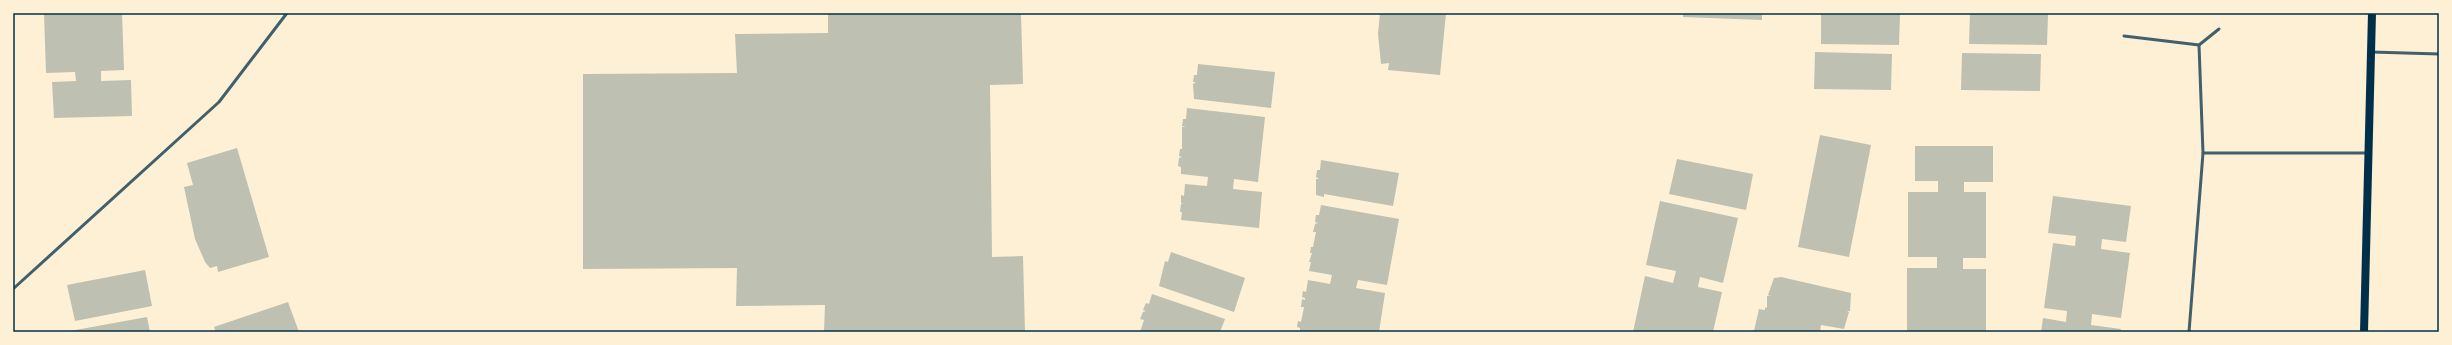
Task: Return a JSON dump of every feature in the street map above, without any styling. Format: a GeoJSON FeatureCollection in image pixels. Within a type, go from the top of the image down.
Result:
{"type":"FeatureCollection","features":[{"type":"Feature","properties":{"kind":"main road"},"geometry":{"type":"LineString","coordinates":[[2364,332],[2367,153],[2372,13]]}},
{"type":"Feature","properties":{"kind":"lane"},"geometry":{"type":"LineString","coordinates":[[13,289],[219,102],[287,13]]}},
{"type":"Feature","properties":{"kind":"lane"},"geometry":{"type":"LineString","coordinates":[[2124,36],[2199,46],[2219,29]]}},
{"type":"Feature","properties":{"kind":"lane"},"geometry":{"type":"LineString","coordinates":[[2189,332],[2203,152],[2199,46]]}},
{"type":"Feature","properties":{"kind":"lane"},"geometry":{"type":"LineString","coordinates":[[2371,52],[2439,54]]}},
{"type":"Feature","properties":{"kind":"lane"},"geometry":{"type":"LineString","coordinates":[[2203,152],[2367,153]]}},
{"type":"Feature","properties":{"kind":"building"},"geometry":{"type":"Polygon","coordinates":[[[44,13],[122,13],[124,70],[101,71],[101,81],[131,80],[132,116],[54,118],[52,82],[76,81],[75,72],[46,73],[44,13]]]}},
{"type":"Feature","properties":{"kind":"building"},"geometry":{"type":"Polygon","coordinates":[[[828,13],[1021,13],[1023,84],[990,85],[992,257],[1023,256],[1025,332],[824,332],[825,305],[736,306],[737,268],[583,269],[583,74],[737,73],[735,34],[828,33],[828,13]]]}},
{"type":"Feature","properties":{"kind":"building"},"geometry":{"type":"Polygon","coordinates":[[[1380,13],[1446,13],[1440,75],[1388,70],[1389,63],[1381,64],[1378,34],[1380,13]]]}},
{"type":"Feature","properties":{"kind":"building"},"geometry":{"type":"Polygon","coordinates":[[[1683,13],[1762,13],[1762,20],[1683,17],[1683,13]]]}},
{"type":"Feature","properties":{"kind":"building"},"geometry":{"type":"Polygon","coordinates":[[[1821,13],[1900,13],[1899,45],[1821,44],[1821,13]]]}},
{"type":"Feature","properties":{"kind":"building"},"geometry":{"type":"Polygon","coordinates":[[[1970,13],[2048,13],[2047,45],[1969,44],[1970,13]]]}},
{"type":"Feature","properties":{"kind":"building"},"geometry":{"type":"Polygon","coordinates":[[[1815,52],[1892,54],[1891,90],[1814,89],[1815,52]]]}},
{"type":"Feature","properties":{"kind":"building"},"geometry":{"type":"Polygon","coordinates":[[[1962,53],[2041,54],[2040,91],[1961,90],[1962,53]]]}},
{"type":"Feature","properties":{"kind":"building"},"geometry":{"type":"Polygon","coordinates":[[[1198,64],[1275,72],[1271,108],[1194,99],[1193,84],[1196,82],[1193,82],[1194,75],[1197,75],[1198,64]]]}},
{"type":"Feature","properties":{"kind":"building"},"geometry":{"type":"Polygon","coordinates":[[[1187,108],[1265,117],[1258,182],[1234,179],[1233,189],[1262,192],[1259,228],[1181,220],[1182,212],[1180,212],[1181,204],[1183,203],[1181,203],[1181,195],[1184,196],[1185,184],[1207,186],[1208,177],[1181,174],[1181,167],[1178,166],[1179,158],[1182,157],[1179,156],[1180,149],[1182,149],[1182,127],[1186,126],[1182,126],[1183,119],[1186,119],[1187,108]]]}},
{"type":"Feature","properties":{"kind":"building"},"geometry":{"type":"Polygon","coordinates":[[[1820,135],[1871,145],[1849,257],[1798,247],[1820,135]]]}},
{"type":"Feature","properties":{"kind":"building"},"geometry":{"type":"Polygon","coordinates":[[[1915,146],[1993,146],[1993,182],[1964,182],[1964,192],[1986,192],[1986,258],[1963,258],[1963,269],[1986,269],[1986,332],[1907,332],[1907,268],[1937,268],[1937,257],[1908,257],[1908,192],[1938,192],[1938,181],[1915,181],[1915,146]]]}},
{"type":"Feature","properties":{"kind":"building"},"geometry":{"type":"Polygon","coordinates":[[[237,148],[269,257],[218,272],[217,266],[210,268],[205,262],[195,239],[184,187],[193,185],[187,163],[237,148]]]}},
{"type":"Feature","properties":{"kind":"building"},"geometry":{"type":"Polygon","coordinates":[[[1677,159],[1753,174],[1746,210],[1669,194],[1677,159]]]}},
{"type":"Feature","properties":{"kind":"building"},"geometry":{"type":"Polygon","coordinates":[[[1321,160],[1399,173],[1393,206],[1324,194],[1324,197],[1316,195],[1316,179],[1319,179],[1316,177],[1317,170],[1320,170],[1321,160]]]}},
{"type":"Feature","properties":{"kind":"building"},"geometry":{"type":"Polygon","coordinates":[[[2053,196],[2131,206],[2126,242],[2102,239],[2101,249],[2130,253],[2121,318],[2092,314],[2091,325],[2121,329],[2120,332],[2041,332],[2043,318],[2066,322],[2067,311],[2044,308],[2053,243],[2075,246],[2076,236],[2048,233],[2053,196]]]}},
{"type":"Feature","properties":{"kind":"building"},"geometry":{"type":"Polygon","coordinates":[[[1660,201],[1738,218],[1723,283],[1700,277],[1698,287],[1722,292],[1713,332],[1633,332],[1645,276],[1673,283],[1676,271],[1646,265],[1660,201]]]}},
{"type":"Feature","properties":{"kind":"building"},"geometry":{"type":"Polygon","coordinates":[[[1321,205],[1399,219],[1387,285],[1358,280],[1356,288],[1385,293],[1379,332],[1296,332],[1300,331],[1300,328],[1297,327],[1298,321],[1301,322],[1304,307],[1301,307],[1302,299],[1305,300],[1305,298],[1302,297],[1303,291],[1306,292],[1308,280],[1330,284],[1332,275],[1309,271],[1311,262],[1309,262],[1312,253],[1310,253],[1311,247],[1313,247],[1316,232],[1313,232],[1315,224],[1318,223],[1315,222],[1316,215],[1319,215],[1321,205]]]}},
{"type":"Feature","properties":{"kind":"building"},"geometry":{"type":"Polygon","coordinates":[[[1171,252],[1245,278],[1234,312],[1159,286],[1165,261],[1168,262],[1171,252]]]}},
{"type":"Feature","properties":{"kind":"building"},"geometry":{"type":"Polygon","coordinates":[[[145,270],[152,306],[75,321],[67,285],[145,270]]]}},
{"type":"Feature","properties":{"kind":"building"},"geometry":{"type":"Polygon","coordinates":[[[1781,277],[1851,293],[1850,311],[1847,311],[1849,312],[1844,329],[1821,325],[1820,332],[1754,331],[1759,309],[1765,310],[1765,307],[1767,308],[1767,296],[1771,295],[1768,295],[1774,278],[1781,277]]]}},
{"type":"Feature","properties":{"kind":"building"},"geometry":{"type":"Polygon","coordinates":[[[1152,294],[1225,319],[1220,332],[1140,332],[1144,320],[1140,319],[1143,312],[1146,311],[1143,310],[1146,303],[1149,304],[1152,294]]]}},
{"type":"Feature","properties":{"kind":"building"},"geometry":{"type":"Polygon","coordinates":[[[288,302],[299,332],[216,332],[214,327],[288,302]]]}},
{"type":"Feature","properties":{"kind":"building"},"geometry":{"type":"Polygon","coordinates":[[[147,317],[150,332],[70,332],[70,331],[147,317]]]}}]}
